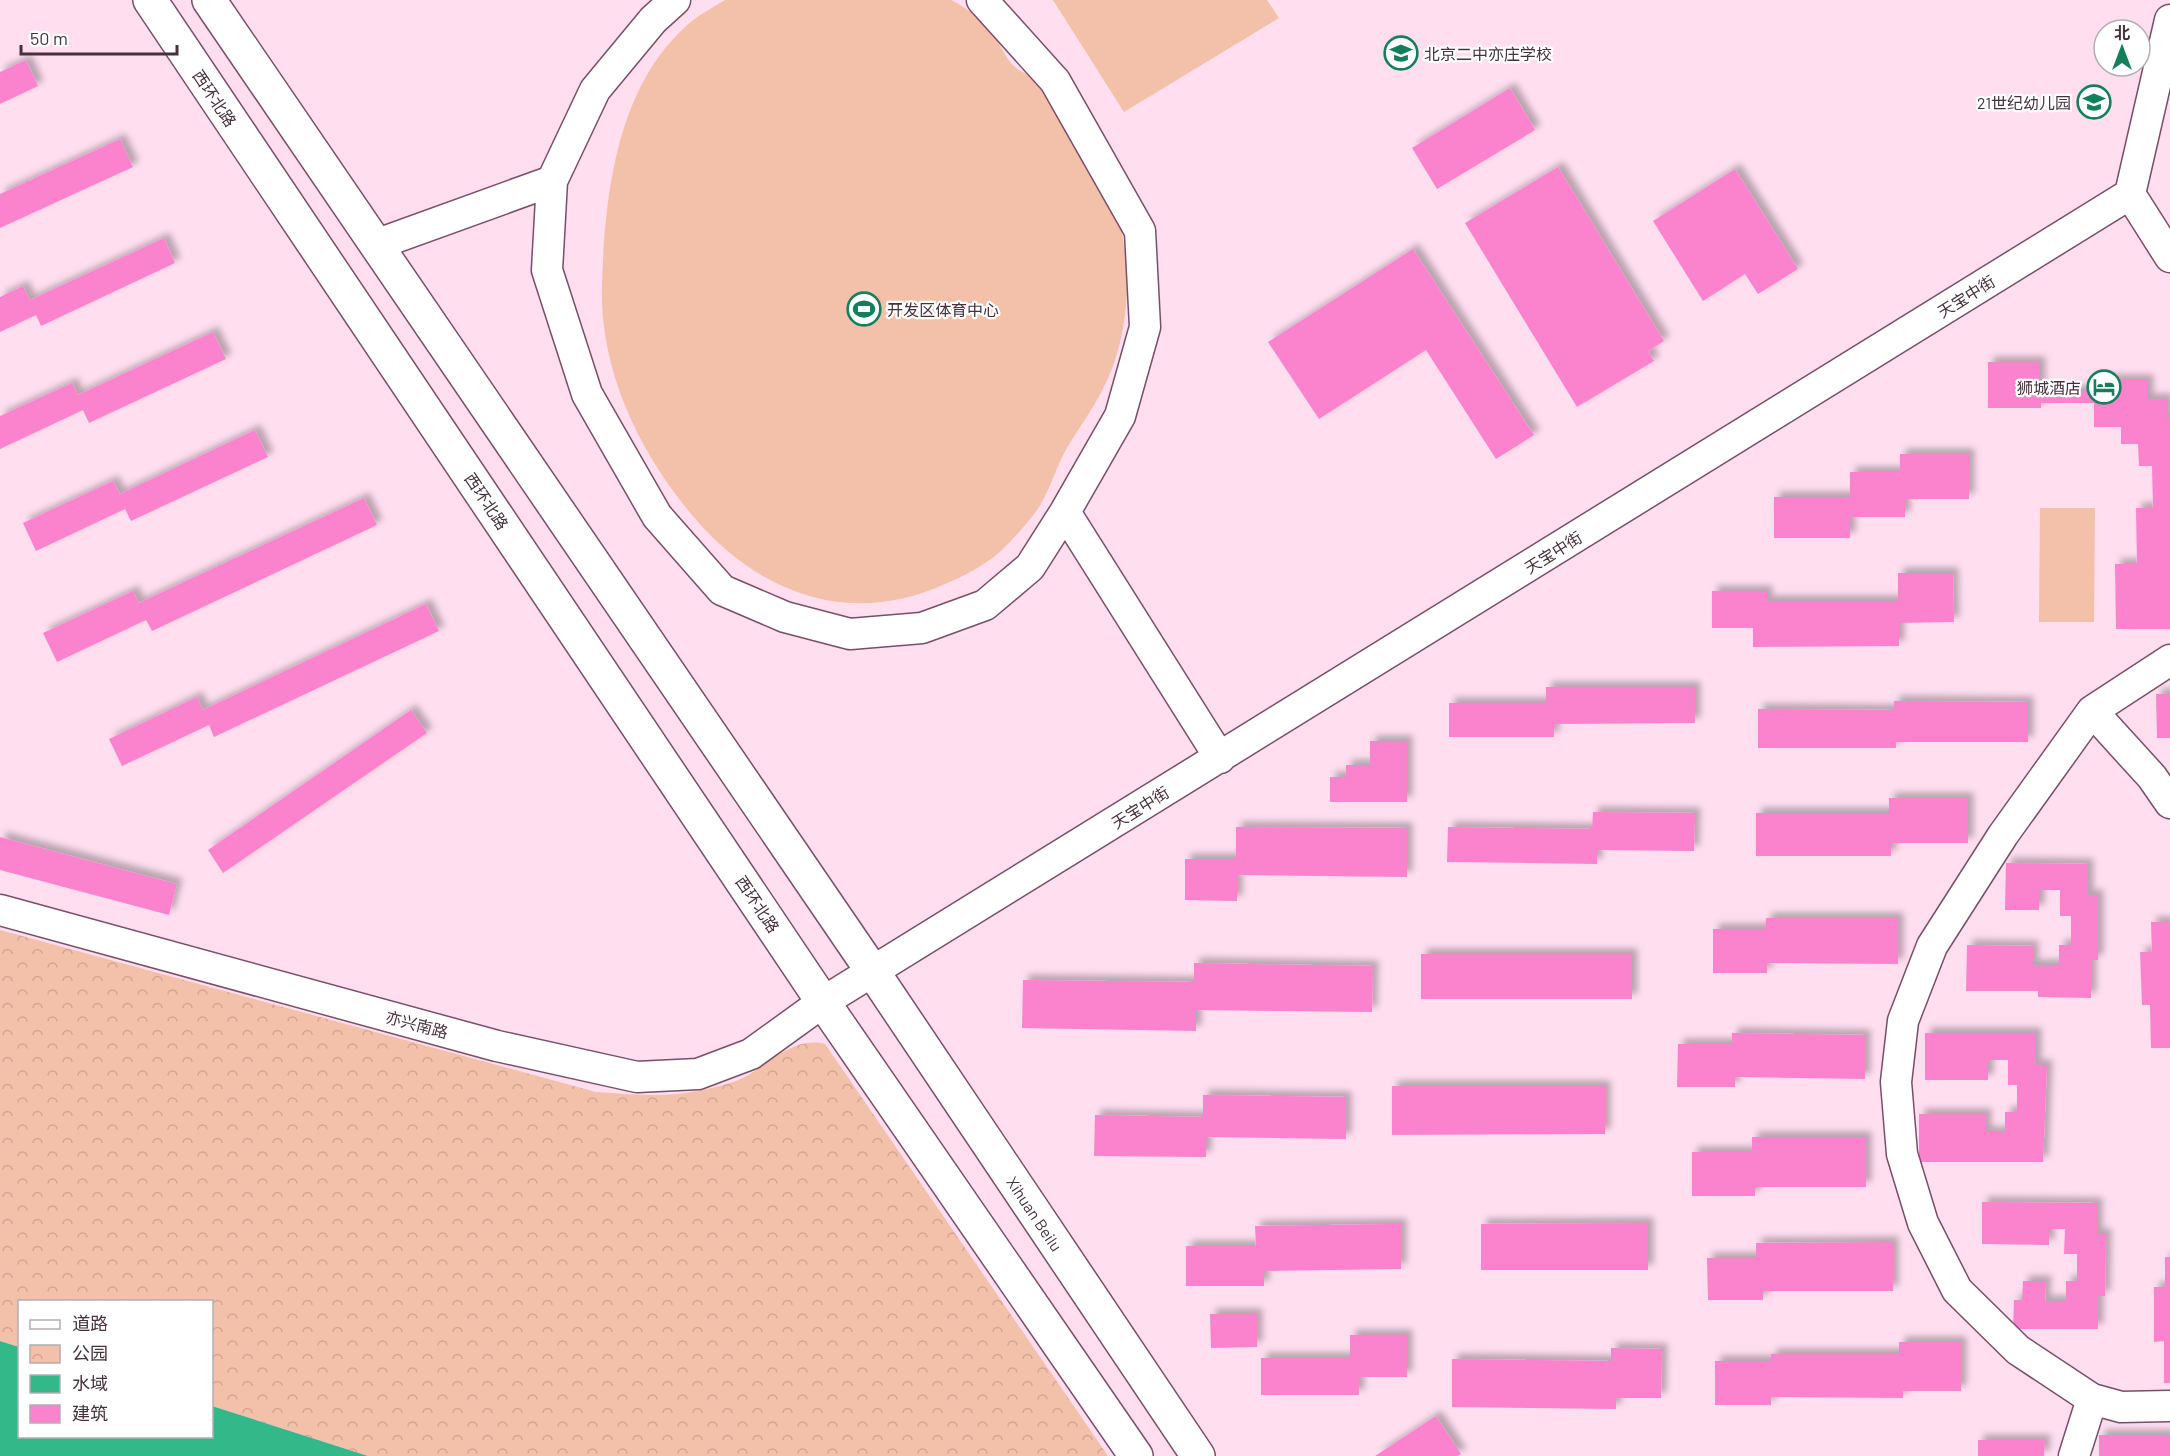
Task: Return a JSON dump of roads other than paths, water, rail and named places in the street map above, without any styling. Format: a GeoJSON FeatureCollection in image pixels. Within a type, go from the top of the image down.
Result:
{"type":"FeatureCollection","features":[{"type":"Feature","properties":{"kind":"main road","name":"西环北路"},"geometry":{"type":"LineString","coordinates":[[150,0],[823,1002]]}},
{"type":"Feature","properties":{"kind":"main road"},"geometry":{"type":"LineString","coordinates":[[209,0],[873,972]]}},
{"type":"Feature","properties":{"kind":"main road","name":"Xihuan Beilu"},"geometry":{"type":"LineString","coordinates":[[873,972],[1198,1456]]}},
{"type":"Feature","properties":{"kind":"main road"},"geometry":{"type":"LineString","coordinates":[[823,1002],[1136,1456]]}},
{"type":"Feature","properties":{"kind":"street"},"geometry":{"type":"LineString","coordinates":[[675,0],[653,21],[595,90],[552,181],[547,270],[587,394],[657,516],[722,590],[785,617],[850,634],[922,628],[985,605],[1030,567],[1065,512],[1120,416],[1145,327],[1140,231],[1055,81],[982,0]]}},
{"type":"Feature","properties":{"kind":"street"},"geometry":{"type":"LineString","coordinates":[[2170,20],[2130,194],[2170,257]]}},
{"type":"Feature","properties":{"kind":"street"},"geometry":{"type":"LineString","coordinates":[[375,245],[552,181]]}},
{"type":"Feature","properties":{"kind":"street","name":"天宝中街"},"geometry":{"type":"LineString","coordinates":[[823,1002],[2130,194]]}},
{"type":"Feature","properties":{"kind":"street"},"geometry":{"type":"LineString","coordinates":[[1065,512],[1220,758]]}},
{"type":"Feature","properties":{"kind":"street"},"geometry":{"type":"LineString","coordinates":[[2170,660],[2092,711],[2003,836],[1932,946],[1903,1021],[1896,1082],[1902,1154],[1923,1223],[1957,1290],[2018,1350],[2091,1399],[2121,1407],[2170,1406]]}},
{"type":"Feature","properties":{"kind":"street"},"geometry":{"type":"LineString","coordinates":[[2092,711],[2152,777],[2170,803]]}},
{"type":"Feature","properties":{"kind":"street","name":"亦兴南路"},"geometry":{"type":"LineString","coordinates":[[0,910],[497,1046],[637,1077],[698,1074],[751,1054],[823,1002]]}},
{"type":"Feature","properties":{"kind":"street"},"geometry":{"type":"LineString","coordinates":[[2074,1456],[2091,1399]]}},
{"type":"Feature","properties":{"kind":"water"},"geometry":{"type":"Polygon","coordinates":[[[0,1341],[18,1347],[18,1438],[213,1438],[213,1406],[368,1456],[0,1456],[0,1341]]]}},
{"type":"Feature","properties":{"kind":"place","name":"北京二中亦庄学校"},"geometry":{"type":"Point","coordinates":[1401,53]}},
{"type":"Feature","properties":{"kind":"place","name":"21世纪幼儿园"},"geometry":{"type":"Point","coordinates":[2094,102]}},
{"type":"Feature","properties":{"kind":"place","name":"开发区体育中心"},"geometry":{"type":"Point","coordinates":[864,309]}},
{"type":"Feature","properties":{"kind":"place","name":"狮城酒店"},"geometry":{"type":"Point","coordinates":[2104,387]}}]}
